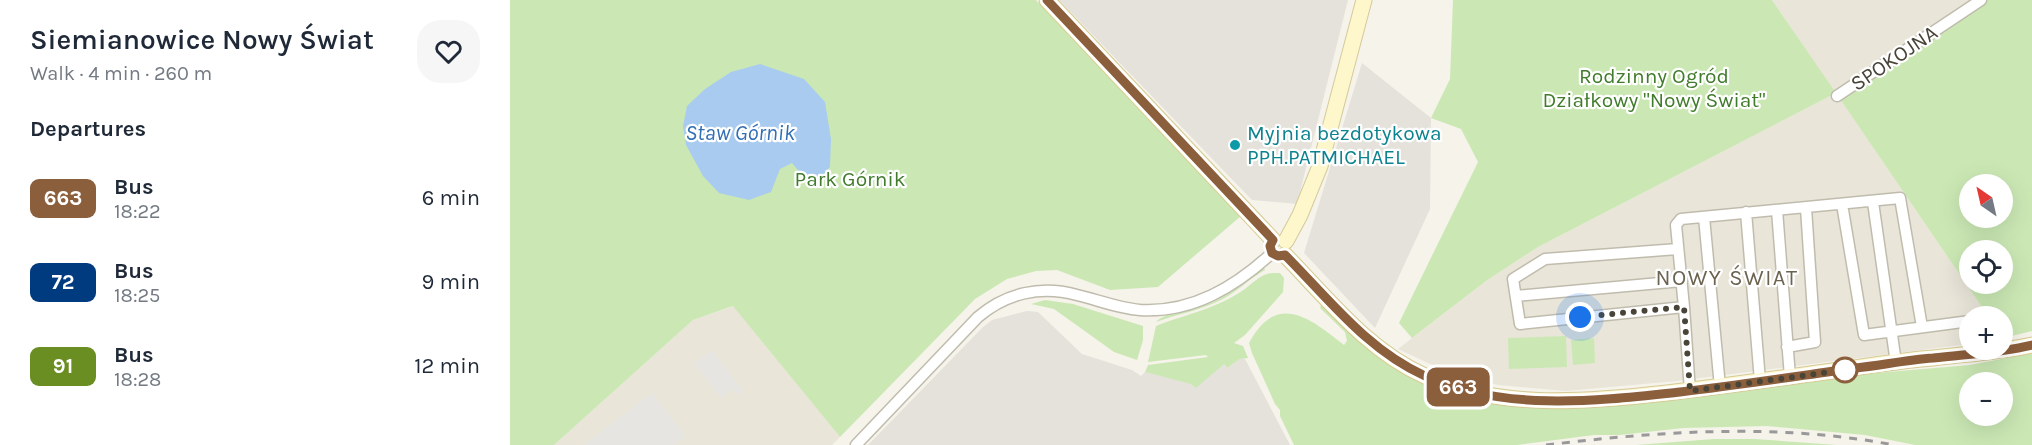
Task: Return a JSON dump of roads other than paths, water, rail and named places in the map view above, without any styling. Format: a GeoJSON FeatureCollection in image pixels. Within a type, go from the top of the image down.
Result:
{"type":"FeatureCollection","features":[{"type":"Feature","properties":{"kind":"street"},"geometry":{"type":"LineString","coordinates":[[1047,0],[1343,315],[1379,349],[1404,366],[1445,384],[1501,396],[1556,401],[1603,400],[1690,391],[1959,355]]}},
{"type":"Feature","properties":{"kind":"street"},"geometry":{"type":"LineString","coordinates":[[856,445],[978,317],[1010,297],[1056,290],[1132,309],[1177,307],[1204,300],[1251,272],[1279,247],[1300,215],[1320,166],[1364,0]]}},
{"type":"Feature","properties":{"kind":"street","name":"SPOKOJNA"},"geometry":{"type":"LineString","coordinates":[[1837,96],[1981,0]]}},
{"type":"Feature","properties":{"kind":"street"},"geometry":{"type":"LineString","coordinates":[[1690,391],[1678,249],[1677,222],[1681,219],[1900,198],[1922,327]]}},
{"type":"Feature","properties":{"kind":"street"},"geometry":{"type":"LineString","coordinates":[[1873,202],[1896,363]]}},
{"type":"Feature","properties":{"kind":"street"},"geometry":{"type":"LineString","coordinates":[[1842,204],[1864,335],[1959,322]]}},
{"type":"Feature","properties":{"kind":"street"},"geometry":{"type":"LineString","coordinates":[[1787,347],[1815,342],[1806,208]]}},
{"type":"Feature","properties":{"kind":"street"},"geometry":{"type":"LineString","coordinates":[[1777,210],[1790,377]]}},
{"type":"Feature","properties":{"kind":"street"},"geometry":{"type":"LineString","coordinates":[[1746,212],[1760,381]]}},
{"type":"Feature","properties":{"kind":"street"},"geometry":{"type":"LineString","coordinates":[[1704,217],[1720,387]]}},
{"type":"Feature","properties":{"kind":"street"},"geometry":{"type":"LineString","coordinates":[[1678,249],[1545,260],[1514,279],[1515,296],[1520,324],[1684,307]]}},
{"type":"Feature","properties":{"kind":"street"},"geometry":{"type":"LineString","coordinates":[[1515,296],[1682,281]]}},
{"type":"Feature","properties":{"kind":"street"},"geometry":{"type":"LineString","coordinates":[[2013,348],[2032,345]]}},
{"type":"Feature","properties":{"kind":"water","name":"Staw Górnik"},"geometry":{"type":"Polygon","coordinates":[[[760,64],[804,79],[825,102],[831,139],[830,167],[820,178],[807,181],[792,163],[780,169],[771,192],[749,200],[719,193],[703,176],[686,145],[683,126],[687,106],[705,89],[731,72],[760,64]]]}},
{"type":"Feature","properties":{"kind":"railway"},"geometry":{"type":"LineString","coordinates":[[1546,445],[1633,436],[1720,432],[1807,434],[1894,445]]}},
{"type":"Feature","properties":{"kind":"place","name":"Myjnia bezdotykowa PPH.PATMICHAEL"},"geometry":{"type":"Point","coordinates":[1235,145]}},
{"type":"Feature","properties":{"kind":"district","name":"NOWY ŚWIAT"},"geometry":{"type":"Point","coordinates":[1727,277]}},
{"type":"Feature","properties":{"kind":"park label","name":"Rodzinny Ogród Działkowy \"Nowy Świat\""},"geometry":{"type":"Point","coordinates":[1654,88]}},
{"type":"Feature","properties":{"kind":"park label","name":"Park Górnik"},"geometry":{"type":"Point","coordinates":[850,179]}}]}
